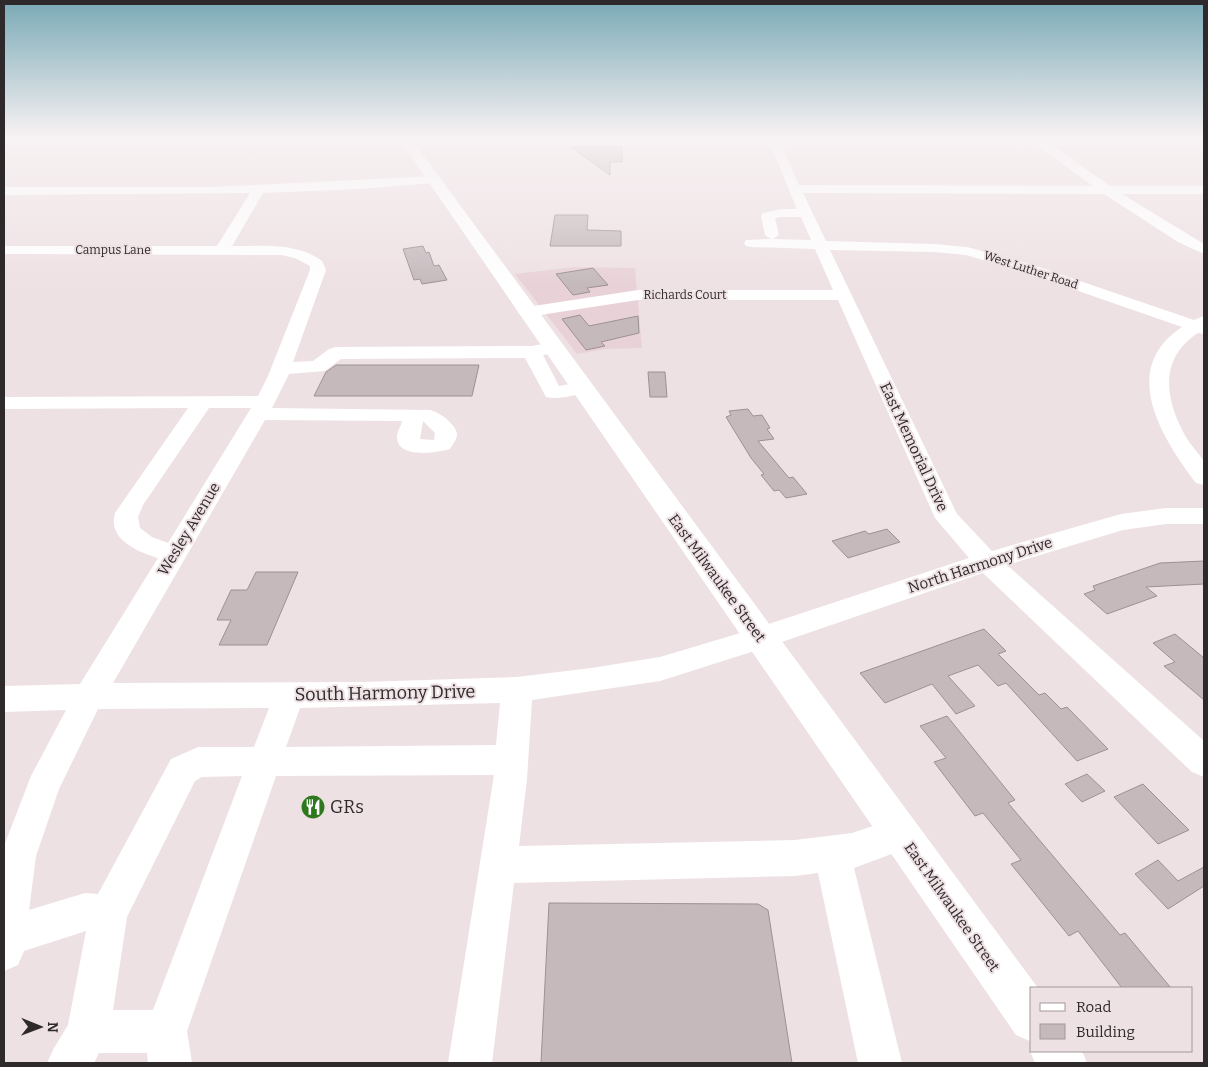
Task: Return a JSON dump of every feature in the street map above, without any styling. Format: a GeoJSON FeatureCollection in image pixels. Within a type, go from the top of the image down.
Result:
{"type":"FeatureCollection","features":[{"type":"Feature","properties":{"kind":"main road","name":"East Milwaukee Street"},"geometry":{"type":"LineString","coordinates":[[438,186],[1030,1016]]}},
{"type":"Feature","properties":{"kind":"main road"},"geometry":{"type":"LineString","coordinates":[[1055,1052],[1063,1063]]}},
{"type":"Feature","properties":{"kind":"street"},"geometry":{"type":"LineString","coordinates":[[4,191],[188,191],[338,186]]}},
{"type":"Feature","properties":{"kind":"street","name":"East Memorial Drive"},"geometry":{"type":"LineString","coordinates":[[793,186],[939,503],[956,530],[987,562],[1204,762]]}},
{"type":"Feature","properties":{"kind":"street"},"geometry":{"type":"LineString","coordinates":[[1101,186],[1183,239],[1204,250]]}},
{"type":"Feature","properties":{"kind":"street"},"geometry":{"type":"LineString","coordinates":[[222,250],[259,189]]}},
{"type":"Feature","properties":{"kind":"street"},"geometry":{"type":"LineString","coordinates":[[795,189],[1204,190]]}},
{"type":"Feature","properties":{"kind":"street"},"geometry":{"type":"LineString","coordinates":[[772,235],[768,216],[781,213],[807,213]]}},
{"type":"Feature","properties":{"kind":"street","name":"West Luther Road"},"geometry":{"type":"LineString","coordinates":[[750,243],[934,248],[967,251],[1027,268],[1201,325]]}},
{"type":"Feature","properties":{"kind":"street","name":"Campus Lane"},"geometry":{"type":"LineString","coordinates":[[4,250],[222,250]]}},
{"type":"Feature","properties":{"kind":"street","name":"Wesley Avenue"},"geometry":{"type":"LineString","coordinates":[[5,944],[18,856],[43,786],[90,696],[261,408],[282,368],[318,270],[317,264],[309,258],[296,253],[222,250]]}},
{"type":"Feature","properties":{"kind":"street","name":"Richards Court"},"geometry":{"type":"LineString","coordinates":[[527,312],[638,295],[843,295]]}},
{"type":"Feature","properties":{"kind":"street"},"geometry":{"type":"LineString","coordinates":[[1201,325],[1171,347],[1165,356],[1157,386],[1160,405],[1174,435],[1204,478]]}},
{"type":"Feature","properties":{"kind":"street"},"geometry":{"type":"LineString","coordinates":[[282,368],[318,367],[336,353],[532,352],[553,348]]}},
{"type":"Feature","properties":{"kind":"street"},"geometry":{"type":"LineString","coordinates":[[532,352],[553,393],[581,388]]}},
{"type":"Feature","properties":{"kind":"street"},"geometry":{"type":"LineString","coordinates":[[174,554],[142,543],[128,530],[126,518],[132,504],[202,402]]}},
{"type":"Feature","properties":{"kind":"street"},"geometry":{"type":"LineString","coordinates":[[4,403],[202,402],[261,408],[414,415]]}},
{"type":"Feature","properties":{"kind":"street","name":"North Harmony Drive"},"geometry":{"type":"LineString","coordinates":[[760,638],[987,562],[1121,522],[1166,516],[1204,516]]}},
{"type":"Feature","properties":{"kind":"street","name":"South Harmony Drive"},"geometry":{"type":"LineString","coordinates":[[4,699],[90,696],[364,695],[517,690],[660,669],[760,638]]}},
{"type":"Feature","properties":{"kind":"street"},"geometry":{"type":"LineString","coordinates":[[470,1063],[512,760],[517,690]]}},
{"type":"Feature","properties":{"kind":"street"},"geometry":{"type":"LineString","coordinates":[[289,695],[264,763],[168,1047],[78,1048],[108,914],[183,770],[198,762],[264,763],[512,760]]}},
{"type":"Feature","properties":{"kind":"street"},"geometry":{"type":"LineString","coordinates":[[498,865],[795,858],[852,851],[900,834]]}},
{"type":"Feature","properties":{"kind":"street"},"geometry":{"type":"LineString","coordinates":[[832,853],[880,1063]]}},
{"type":"Feature","properties":{"kind":"street"},"geometry":{"type":"LineString","coordinates":[[5,944],[86,912],[108,914]]}},
{"type":"Feature","properties":{"kind":"shaded area"},"geometry":{"type":"Polygon","coordinates":[[[574,267],[635,268],[642,348],[606,349],[577,354],[515,274],[574,267]]]}},
{"type":"Feature","properties":{"kind":"building"},"geometry":{"type":"Polygon","coordinates":[[[555,215],[588,215],[587,230],[621,231],[621,246],[550,246],[555,215]]]}},
{"type":"Feature","properties":{"kind":"building"},"geometry":{"type":"Polygon","coordinates":[[[423,246],[426,253],[429,252],[434,266],[439,265],[447,280],[422,284],[420,279],[414,280],[403,249],[423,246]]]}},
{"type":"Feature","properties":{"kind":"building"},"geometry":{"type":"Polygon","coordinates":[[[593,268],[608,285],[587,288],[590,292],[573,295],[556,274],[593,268]]]}},
{"type":"Feature","properties":{"kind":"building"},"geometry":{"type":"Polygon","coordinates":[[[580,315],[589,326],[638,316],[639,333],[601,342],[605,346],[586,350],[562,319],[580,315]]]}},
{"type":"Feature","properties":{"kind":"building"},"geometry":{"type":"Polygon","coordinates":[[[336,365],[479,365],[472,396],[314,396],[326,372],[336,365]]]}},
{"type":"Feature","properties":{"kind":"building"},"geometry":{"type":"Polygon","coordinates":[[[648,372],[665,372],[667,397],[650,397],[648,372]]]}},
{"type":"Feature","properties":{"kind":"building"},"geometry":{"type":"Polygon","coordinates":[[[748,409],[753,416],[762,415],[770,428],[767,429],[774,439],[758,441],[789,478],[793,477],[807,494],[786,498],[779,490],[774,491],[761,475],[764,474],[751,458],[726,417],[731,415],[729,411],[748,409]]]}},
{"type":"Feature","properties":{"kind":"building"},"geometry":{"type":"Polygon","coordinates":[[[887,529],[900,542],[848,558],[832,541],[865,531],[869,534],[887,529]]]}},
{"type":"Feature","properties":{"kind":"building"},"geometry":{"type":"Polygon","coordinates":[[[1204,561],[1204,584],[1146,587],[1157,596],[1107,614],[1084,594],[1095,590],[1093,586],[1160,563],[1204,561]]]}},
{"type":"Feature","properties":{"kind":"building"},"geometry":{"type":"Polygon","coordinates":[[[256,572],[298,572],[267,645],[219,645],[231,620],[217,620],[231,590],[247,590],[256,572]]]}},
{"type":"Feature","properties":{"kind":"building"},"geometry":{"type":"Polygon","coordinates":[[[984,629],[1006,651],[998,654],[1039,695],[1045,693],[1061,709],[1067,707],[1108,749],[1077,761],[1006,683],[998,686],[978,665],[948,676],[975,706],[956,714],[932,684],[885,703],[860,673],[984,629]]]}},
{"type":"Feature","properties":{"kind":"building"},"geometry":{"type":"Polygon","coordinates":[[[1175,634],[1204,658],[1204,700],[1164,666],[1175,662],[1153,643],[1175,634]]]}},
{"type":"Feature","properties":{"kind":"building"},"geometry":{"type":"Polygon","coordinates":[[[947,716],[1015,800],[1008,803],[1120,935],[1125,933],[1170,987],[1121,987],[1078,931],[1069,936],[1011,864],[1021,860],[983,813],[975,816],[934,762],[946,758],[920,726],[947,716]]]}},
{"type":"Feature","properties":{"kind":"building"},"geometry":{"type":"Polygon","coordinates":[[[1087,774],[1105,791],[1082,802],[1065,784],[1087,774]]]}},
{"type":"Feature","properties":{"kind":"building"},"geometry":{"type":"Polygon","coordinates":[[[1143,784],[1189,830],[1158,844],[1114,797],[1143,784]]]}},
{"type":"Feature","properties":{"kind":"building"},"geometry":{"type":"Polygon","coordinates":[[[1158,860],[1178,881],[1204,867],[1204,886],[1168,909],[1135,874],[1158,860]]]}},
{"type":"Feature","properties":{"kind":"building"},"geometry":{"type":"Polygon","coordinates":[[[549,903],[758,904],[768,910],[792,1063],[541,1063],[549,903]]]}},
{"type":"Feature","properties":{"kind":"place","name":"GRs"},"geometry":{"type":"Point","coordinates":[313,807]}}]}
